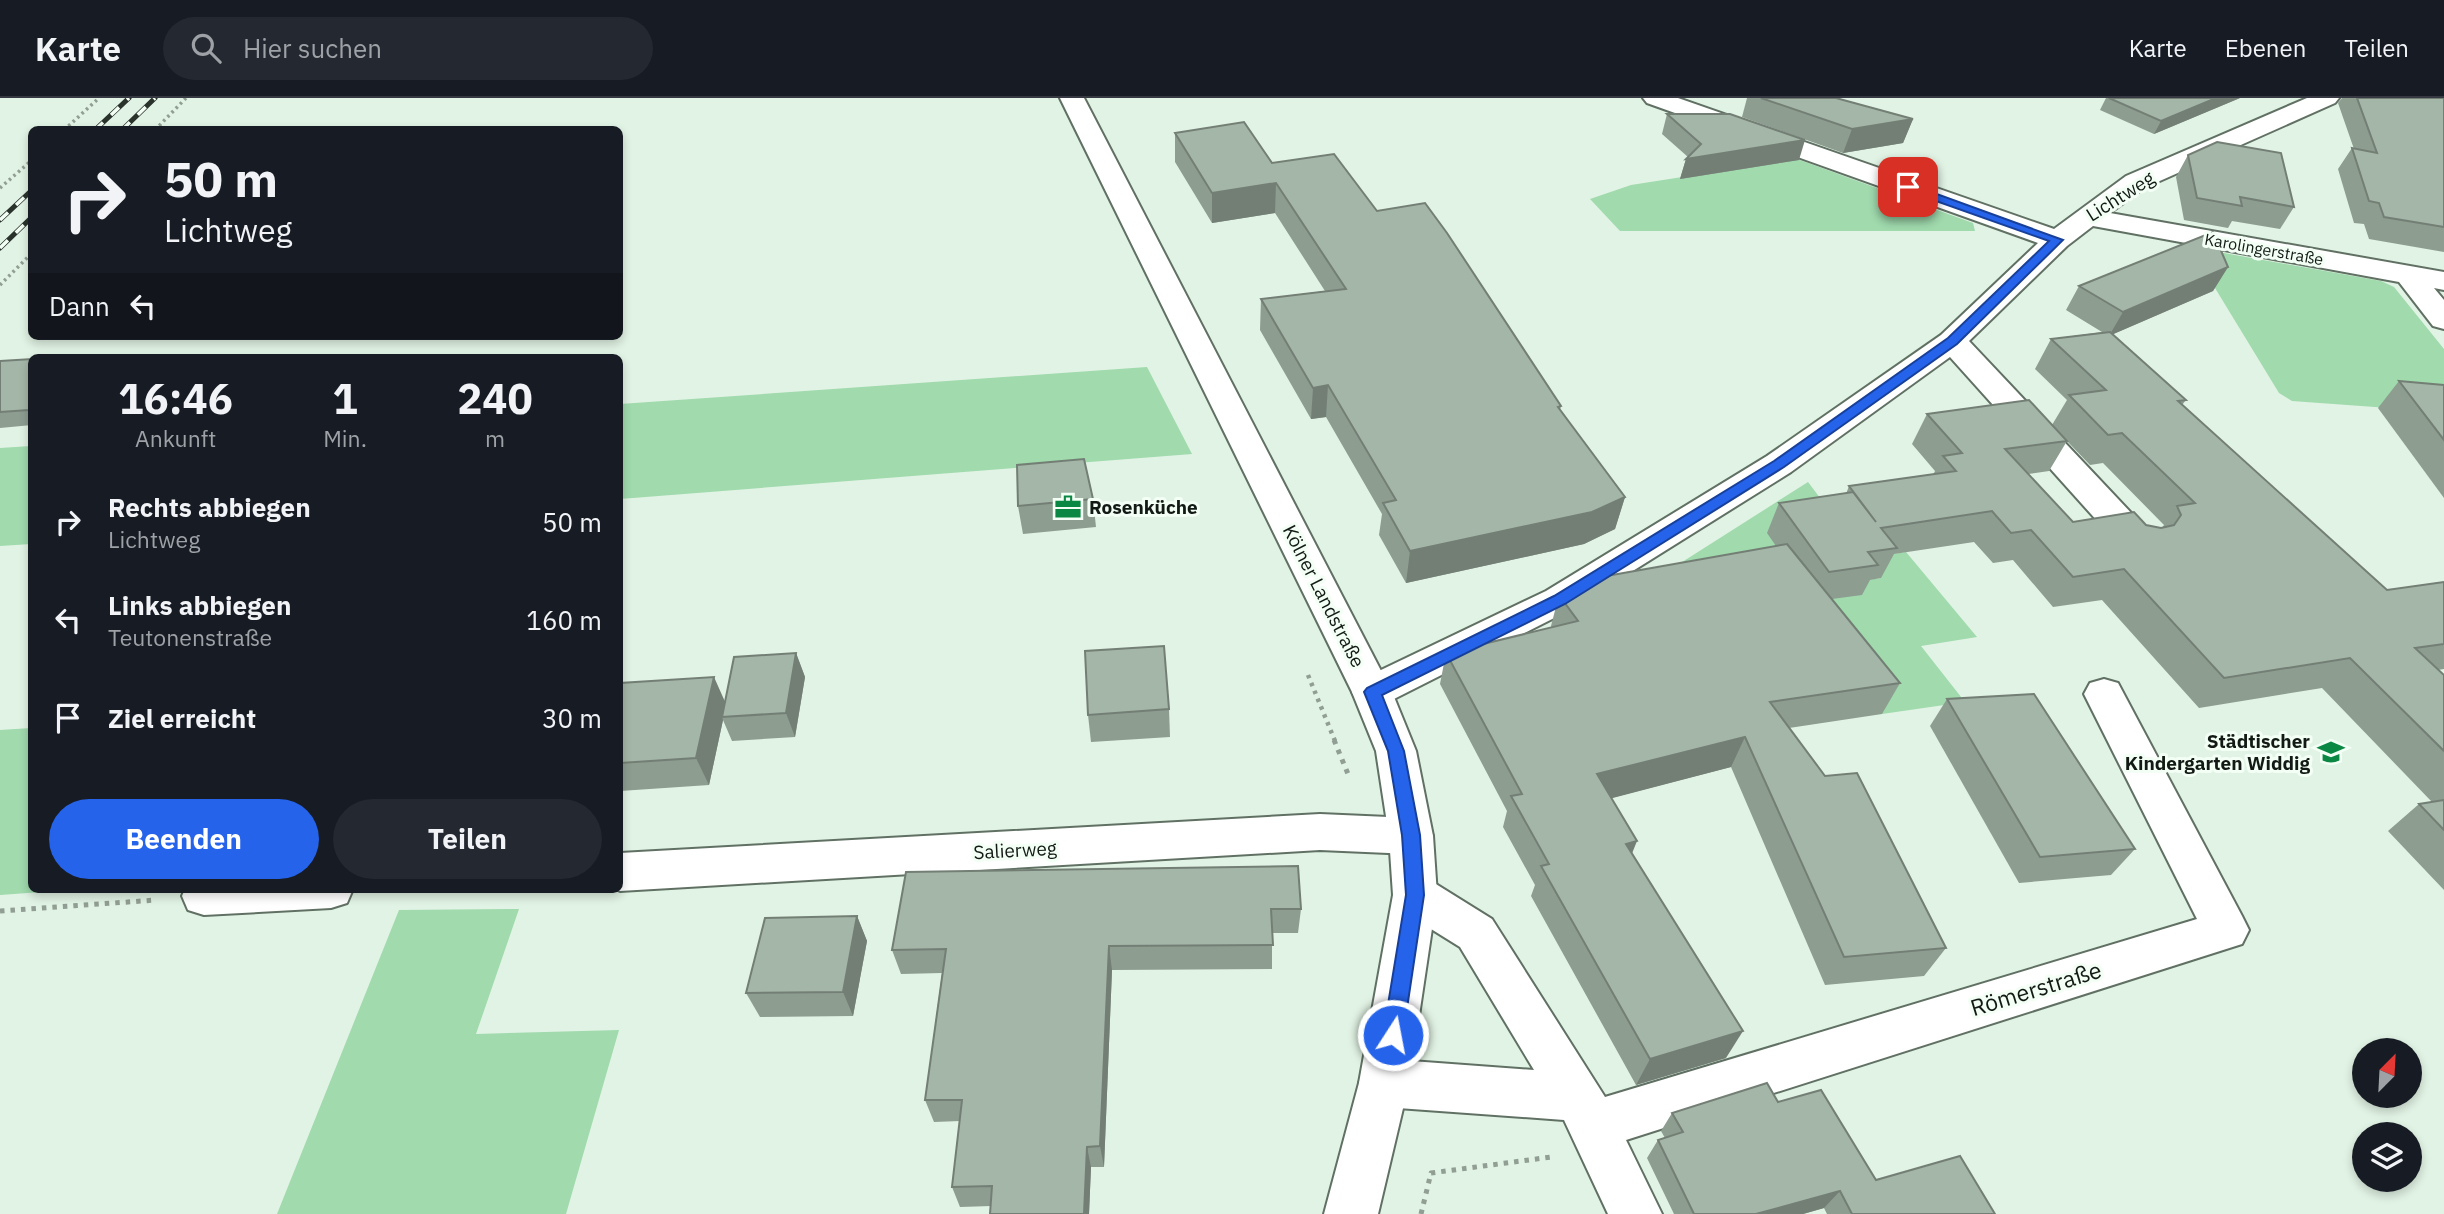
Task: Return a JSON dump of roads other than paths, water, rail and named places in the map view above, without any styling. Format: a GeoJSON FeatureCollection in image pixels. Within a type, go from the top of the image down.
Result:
{"type":"FeatureCollection","features":[{"type":"Feature","properties":{"kind":"street","name":"Kölner Landstraße"},"geometry":{"type":"LineString","coordinates":[[1072,98],[1372,692],[1396,751],[1411,835],[1415,895],[1384,1083],[1350,1214]]}},
{"type":"Feature","properties":{"kind":"street"},"geometry":{"type":"LineString","coordinates":[[1655,98],[2057,240]]}},
{"type":"Feature","properties":{"kind":"street","name":"Lichtweg"},"geometry":{"type":"LineString","coordinates":[[1372,692],[1559,600],[1779,464],[1952,341],[2057,240],[2135,182],[2328,98]]}},
{"type":"Feature","properties":{"kind":"street","name":"Karolingerstraße"},"geometry":{"type":"LineString","coordinates":[[2085,217],[2444,281]]}},
{"type":"Feature","properties":{"kind":"street"},"geometry":{"type":"LineString","coordinates":[[2408,274],[2444,320]]}},
{"type":"Feature","properties":{"kind":"street"},"geometry":{"type":"LineString","coordinates":[[1952,341],[2139,544]]}},
{"type":"Feature","properties":{"kind":"street","name":"Römerstraße"},"geometry":{"type":"LineString","coordinates":[[1384,1083],[1592,1124],[2226,930],[2104,694]]}},
{"type":"Feature","properties":{"kind":"street","name":"Salierweg"},"geometry":{"type":"LineString","coordinates":[[623,872],[1320,832],[1411,835]]}},
{"type":"Feature","properties":{"kind":"street"},"geometry":{"type":"LineString","coordinates":[[204,896],[258,893]]}},
{"type":"Feature","properties":{"kind":"street"},"geometry":{"type":"LineString","coordinates":[[1415,895],[1476,933],[1592,1124],[1635,1214]]}},
{"type":"Feature","properties":{"kind":"railway"},"geometry":{"type":"LineString","coordinates":[[99,126],[129,98]]}},
{"type":"Feature","properties":{"kind":"railway"},"geometry":{"type":"LineString","coordinates":[[126,126],[155,98]]}},
{"type":"Feature","properties":{"kind":"railway"},"geometry":{"type":"LineString","coordinates":[[0,220],[28,194]]}},
{"type":"Feature","properties":{"kind":"railway"},"geometry":{"type":"LineString","coordinates":[[0,248],[28,221]]}},
{"type":"Feature","properties":{"kind":"place","name":"Rosenküche"},"geometry":{"type":"Point","coordinates":[1068,507]}},
{"type":"Feature","properties":{"kind":"place","name":"Städtischer Kindergarten Widdig"},"geometry":{"type":"Point","coordinates":[2331,752]}}]}
